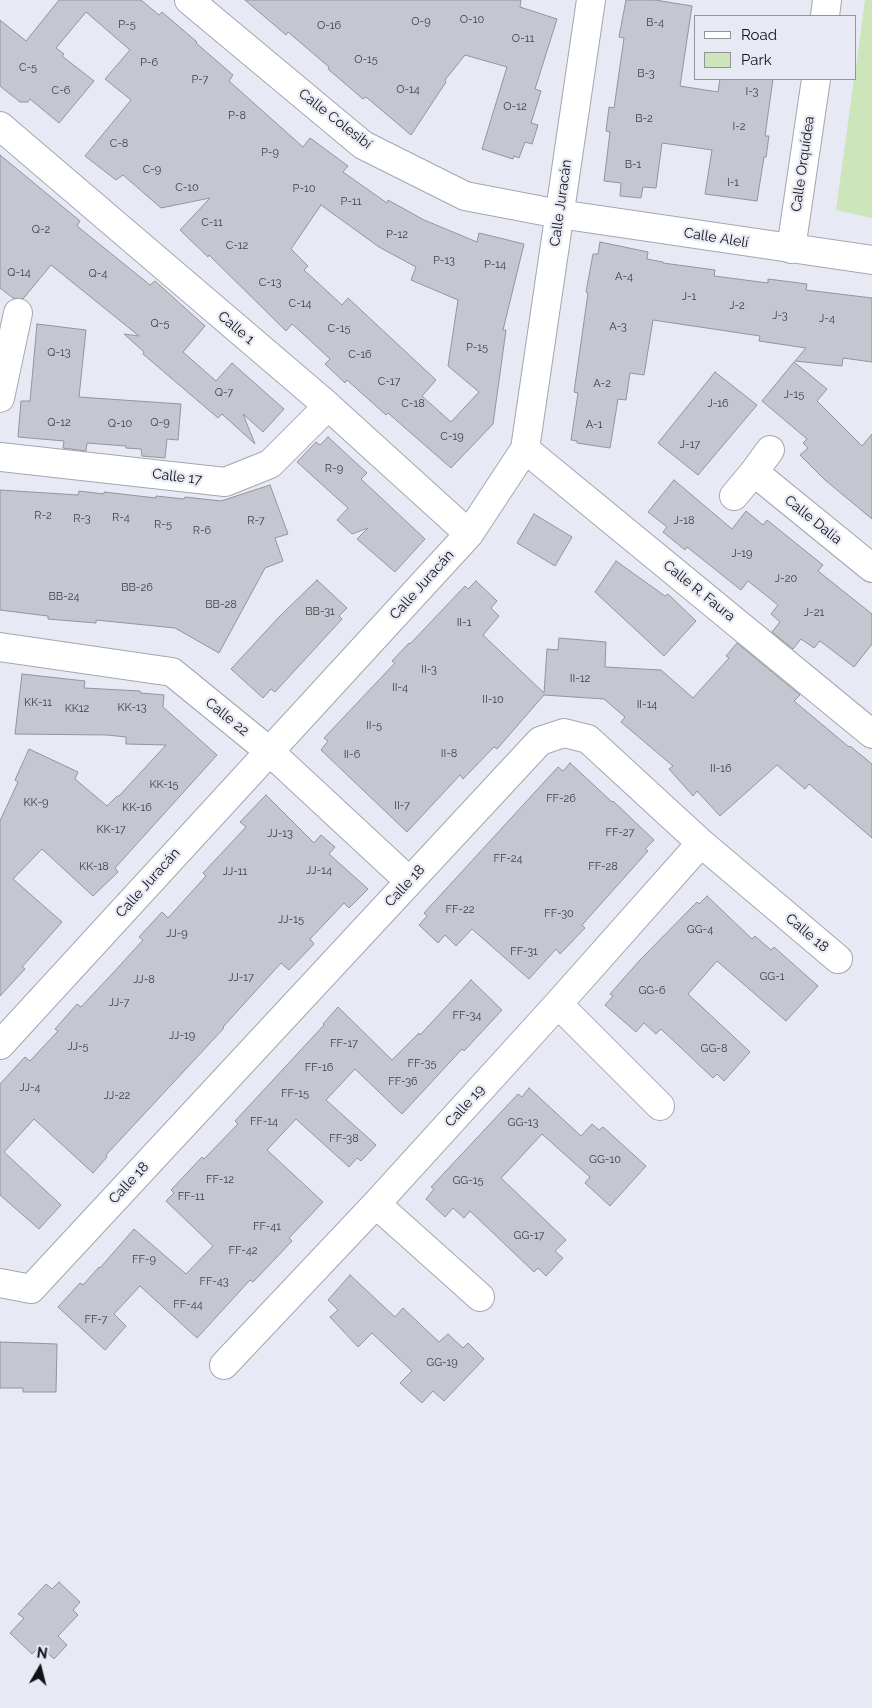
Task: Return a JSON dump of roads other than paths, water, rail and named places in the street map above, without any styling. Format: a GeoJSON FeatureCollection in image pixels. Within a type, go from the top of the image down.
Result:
{"type":"FeatureCollection","features":[{"type":"Feature","properties":{"kind":"street","name":"Calle Colesibí"},"geometry":{"type":"LineString","coordinates":[[190,0],[363,145],[466,196],[559,214]]}},
{"type":"Feature","properties":{"kind":"street","name":"Calle Juracán"},"geometry":{"type":"LineString","coordinates":[[0,1045],[468,534],[526,449],[591,0]]}},
{"type":"Feature","properties":{"kind":"street"},"geometry":{"type":"LineString","coordinates":[[825,15],[827,0]]}},
{"type":"Feature","properties":{"kind":"street","name":"Calle Orquídea"},"geometry":{"type":"LineString","coordinates":[[791,249],[816,80]]}},
{"type":"Feature","properties":{"kind":"street","name":"Calle 1"},"geometry":{"type":"LineString","coordinates":[[0,126],[328,406],[468,534]]}},
{"type":"Feature","properties":{"kind":"street","name":"Calle Alelí"},"geometry":{"type":"LineString","coordinates":[[559,214],[872,260]]}},
{"type":"Feature","properties":{"kind":"street"},"geometry":{"type":"LineString","coordinates":[[0,398],[18,313]]}},
{"type":"Feature","properties":{"kind":"street","name":"Calle 17"},"geometry":{"type":"LineString","coordinates":[[0,457],[225,482],[270,464],[328,406]]}},
{"type":"Feature","properties":{"kind":"street","name":"Calle R. Faura"},"geometry":{"type":"LineString","coordinates":[[526,449],[872,734]]}},
{"type":"Feature","properties":{"kind":"street"},"geometry":{"type":"LineString","coordinates":[[734,496],[770,450]]}},
{"type":"Feature","properties":{"kind":"street","name":"Calle Dalia"},"geometry":{"type":"LineString","coordinates":[[754,472],[872,568]]}},
{"type":"Feature","properties":{"kind":"street","name":"Calle 22"},"geometry":{"type":"LineString","coordinates":[[0,648],[172,672],[269,752],[409,881]]}},
{"type":"Feature","properties":{"kind":"street","name":"Calle 18"},"geometry":{"type":"LineString","coordinates":[[0,1283],[31,1289],[540,741],[564,733],[588,739],[701,843],[838,959]]}},
{"type":"Feature","properties":{"kind":"street","name":"Calle 19"},"geometry":{"type":"LineString","coordinates":[[224,1365],[376,1204],[701,843]]}},
{"type":"Feature","properties":{"kind":"street"},"geometry":{"type":"LineString","coordinates":[[558,1004],[660,1106]]}},
{"type":"Feature","properties":{"kind":"street"},"geometry":{"type":"LineString","coordinates":[[376,1204],[480,1298]]}}]}
